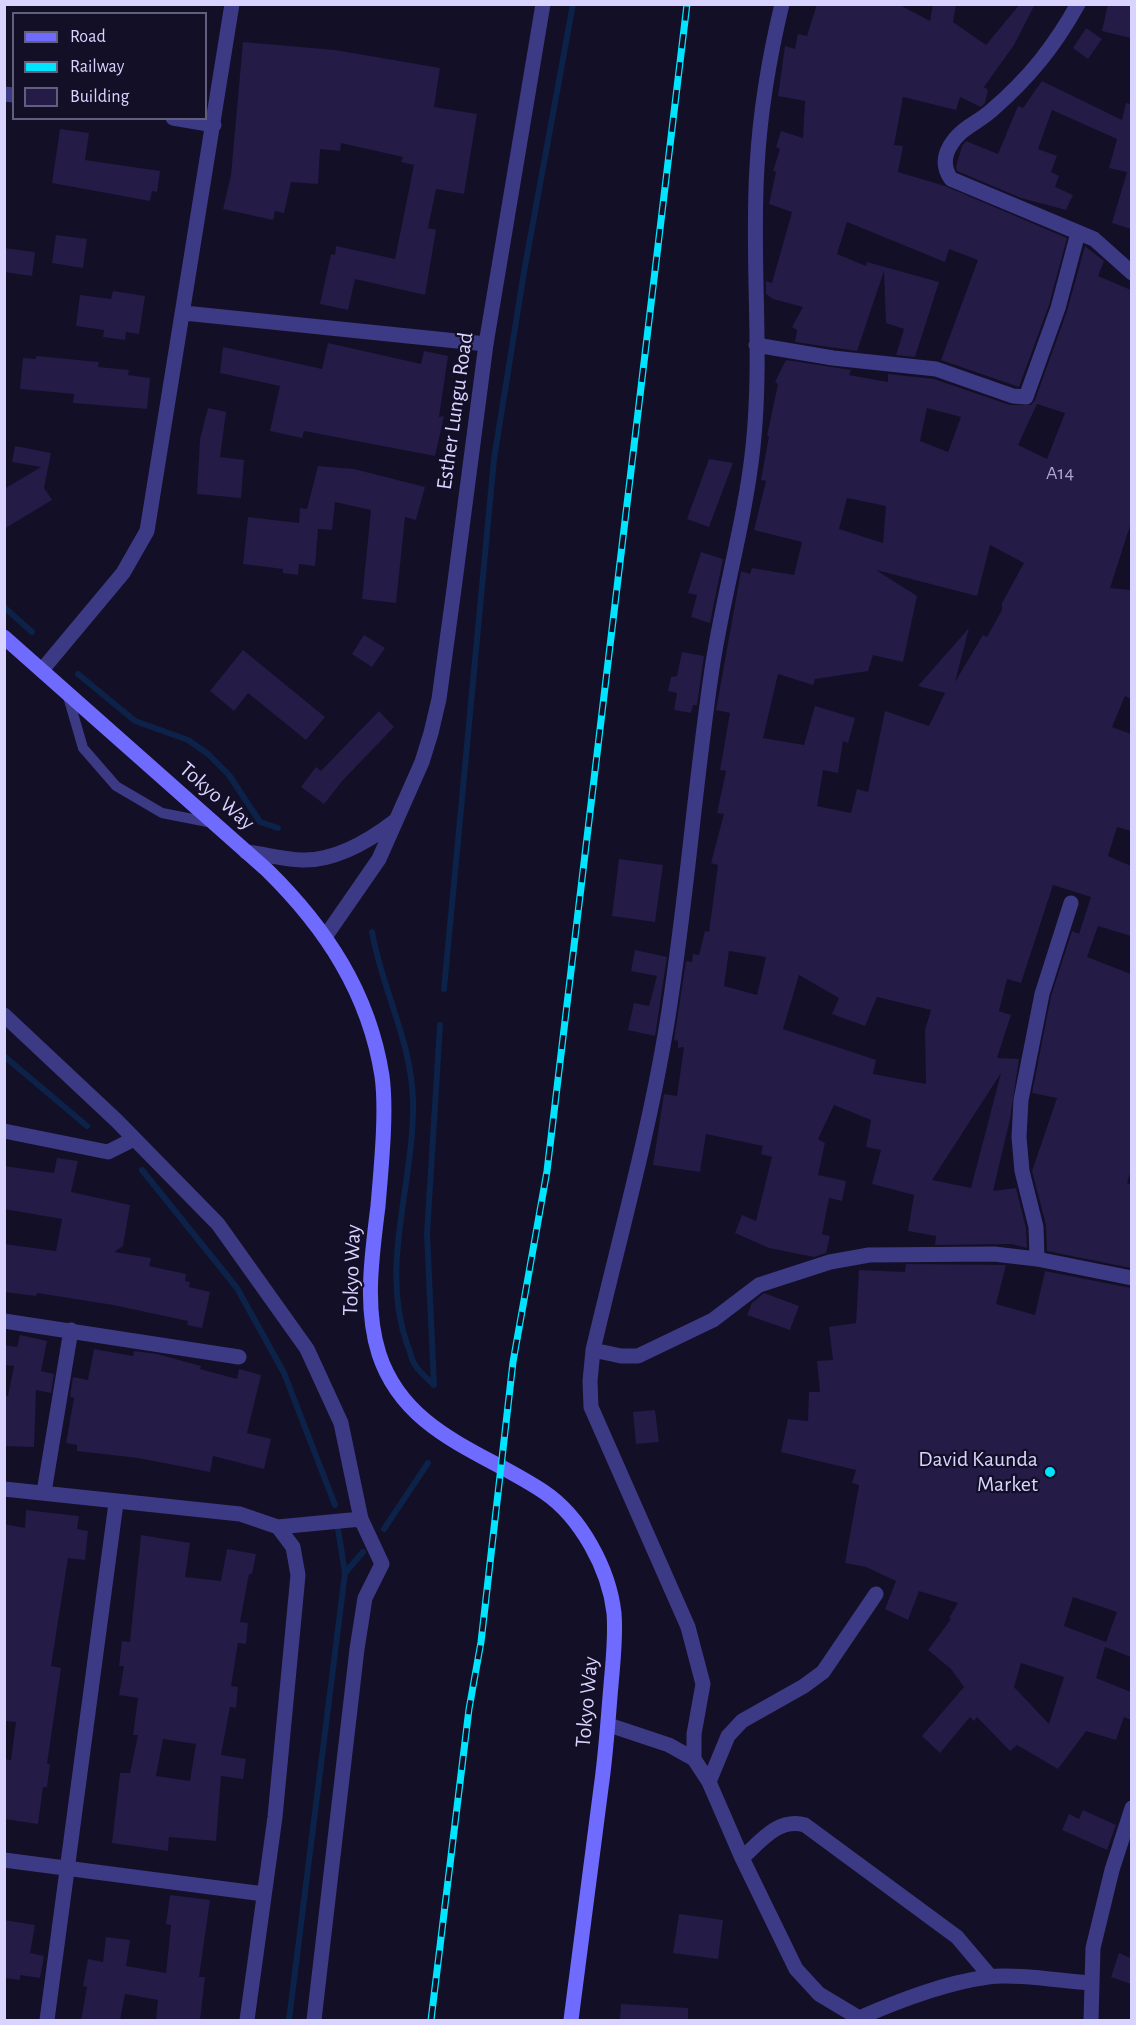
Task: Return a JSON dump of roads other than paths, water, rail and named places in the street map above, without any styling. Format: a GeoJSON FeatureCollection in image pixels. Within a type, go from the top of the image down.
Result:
{"type":"FeatureCollection","features":[{"type":"Feature","properties":{"kind":"main road","name":"Tokyo Way"},"geometry":{"type":"LineString","coordinates":[[4,637],[246,852],[301,904],[326,937],[368,1015],[382,1079],[382,1166],[370,1274],[372,1321],[380,1356],[400,1395],[430,1426],[452,1442],[501,1465],[548,1495],[576,1522],[602,1568],[614,1611],[615,1646],[609,1725],[571,2020]]}},
{"type":"Feature","properties":{"kind":"street"},"geometry":{"type":"LineString","coordinates":[[42,670],[123,573],[147,531],[184,313],[232,4]]}},
{"type":"Feature","properties":{"kind":"street","name":"Esther Lungu Road"},"geometry":{"type":"LineString","coordinates":[[326,937],[374,867],[398,819],[423,762],[439,699],[486,344],[543,4]]}},
{"type":"Feature","properties":{"kind":"street"},"geometry":{"type":"LineString","coordinates":[[694,1759],[694,1734],[703,1684],[688,1628],[591,1407],[590,1381],[593,1350],[648,1119],[666,1032],[687,891],[695,794],[713,665],[741,527],[753,446],[757,168],[767,69],[782,4]]}},
{"type":"Feature","properties":{"kind":"street"},"geometry":{"type":"LineString","coordinates":[[1078,4],[1060,38],[1042,63],[991,112],[972,122],[958,136],[946,156],[945,171],[951,179],[1094,239],[1131,273]]}},
{"type":"Feature","properties":{"kind":"street"},"geometry":{"type":"LineString","coordinates":[[185,120],[214,125]]}},
{"type":"Feature","properties":{"kind":"street"},"geometry":{"type":"LineString","coordinates":[[756,345],[833,358],[936,369],[1013,396],[1026,398],[1058,309],[1078,233]]}},
{"type":"Feature","properties":{"kind":"street"},"geometry":{"type":"LineString","coordinates":[[184,313],[486,344]]}},
{"type":"Feature","properties":{"kind":"street","name":"Esther Lungu Road"},"geometry":{"type":"LineString","coordinates":[[246,852],[304,860],[343,852],[374,837],[398,819]]}},
{"type":"Feature","properties":{"kind":"street"},"geometry":{"type":"LineString","coordinates":[[1037,1259],[1036,1227],[1022,1171],[1019,1137],[1021,1100],[1042,994],[1071,903]]}},
{"type":"Feature","properties":{"kind":"street"},"geometry":{"type":"LineString","coordinates":[[4,1015],[134,1139],[218,1224],[308,1349],[341,1424],[362,1519],[382,1564],[365,1598],[358,1639],[314,2020]]}},
{"type":"Feature","properties":{"kind":"street"},"geometry":{"type":"LineString","coordinates":[[4,1131],[108,1152],[134,1139]]}},
{"type":"Feature","properties":{"kind":"street"},"geometry":{"type":"LineString","coordinates":[[593,1350],[621,1356],[638,1356],[713,1320],[759,1285],[830,1262],[869,1255],[932,1252],[994,1254],[1037,1259],[1131,1278]]}},
{"type":"Feature","properties":{"kind":"street"},"geometry":{"type":"LineString","coordinates":[[4,1321],[239,1357]]}},
{"type":"Feature","properties":{"kind":"street"},"geometry":{"type":"LineString","coordinates":[[44,1492],[71,1330]]}},
{"type":"Feature","properties":{"kind":"street"},"geometry":{"type":"LineString","coordinates":[[4,1489],[44,1492],[116,1503],[240,1514],[278,1527],[362,1519]]}},
{"type":"Feature","properties":{"kind":"street"},"geometry":{"type":"LineString","coordinates":[[47,2020],[69,1869],[116,1503]]}},
{"type":"Feature","properties":{"kind":"street"},"geometry":{"type":"LineString","coordinates":[[247,2020],[275,1817],[298,1575],[293,1547],[278,1527]]}},
{"type":"Feature","properties":{"kind":"street"},"geometry":{"type":"LineString","coordinates":[[709,1782],[728,1736],[742,1721],[804,1686],[823,1671],[876,1594]]}},
{"type":"Feature","properties":{"kind":"street"},"geometry":{"type":"LineString","coordinates":[[609,1725],[669,1745],[694,1759],[709,1782],[742,1858],[796,1969],[819,1994],[860,2020],[942,1987],[990,1976],[1090,1983]]}},
{"type":"Feature","properties":{"kind":"street"},"geometry":{"type":"LineString","coordinates":[[1091,2020],[1090,1983],[1093,1948],[1112,1870],[1131,1808]]}},
{"type":"Feature","properties":{"kind":"street"},"geometry":{"type":"LineString","coordinates":[[742,1858],[782,1823],[795,1822],[805,1825],[957,1938],[990,1976]]}},
{"type":"Feature","properties":{"kind":"street"},"geometry":{"type":"LineString","coordinates":[[4,1860],[264,1894]]}},
{"type":"Feature","properties":{"kind":"lane"},"geometry":{"type":"LineString","coordinates":[[66,692],[84,748],[116,786],[162,813],[213,824]]}},
{"type":"Feature","properties":{"kind":"waterway"},"geometry":{"type":"LineString","coordinates":[[444,989],[494,459],[524,272],[573,4]]}},
{"type":"Feature","properties":{"kind":"waterway"},"geometry":{"type":"LineString","coordinates":[[4,607],[32,632]]}},
{"type":"Feature","properties":{"kind":"waterway"},"geometry":{"type":"LineString","coordinates":[[78,674],[135,721],[188,740],[208,754],[229,775],[260,822],[278,828]]}},
{"type":"Feature","properties":{"kind":"waterway"},"geometry":{"type":"LineString","coordinates":[[372,932],[407,1056],[413,1100],[409,1161],[397,1253],[396,1284],[399,1314],[414,1363],[434,1385]]}},
{"type":"Feature","properties":{"kind":"waterway"},"geometry":{"type":"LineString","coordinates":[[434,1385],[427,1234],[440,1025]]}},
{"type":"Feature","properties":{"kind":"waterway"},"geometry":{"type":"LineString","coordinates":[[4,1056],[87,1126]]}},
{"type":"Feature","properties":{"kind":"waterway"},"geometry":{"type":"LineString","coordinates":[[142,1170],[237,1288],[284,1373],[335,1505]]}},
{"type":"Feature","properties":{"kind":"waterway"},"geometry":{"type":"LineString","coordinates":[[384,1529],[428,1463]]}},
{"type":"Feature","properties":{"kind":"waterway"},"geometry":{"type":"LineString","coordinates":[[289,2020],[345,1573],[338,1529]]}},
{"type":"Feature","properties":{"kind":"waterway"},"geometry":{"type":"LineString","coordinates":[[345,1573],[363,1552]]}},
{"type":"Feature","properties":{"kind":"railway"},"geometry":{"type":"LineString","coordinates":[[431,2020],[469,1709],[481,1642],[513,1362],[547,1171],[687,4]]}},
{"type":"Feature","properties":{"kind":"place","name":"David Kaunda Market"},"geometry":{"type":"Point","coordinates":[1050,1472]}}]}
